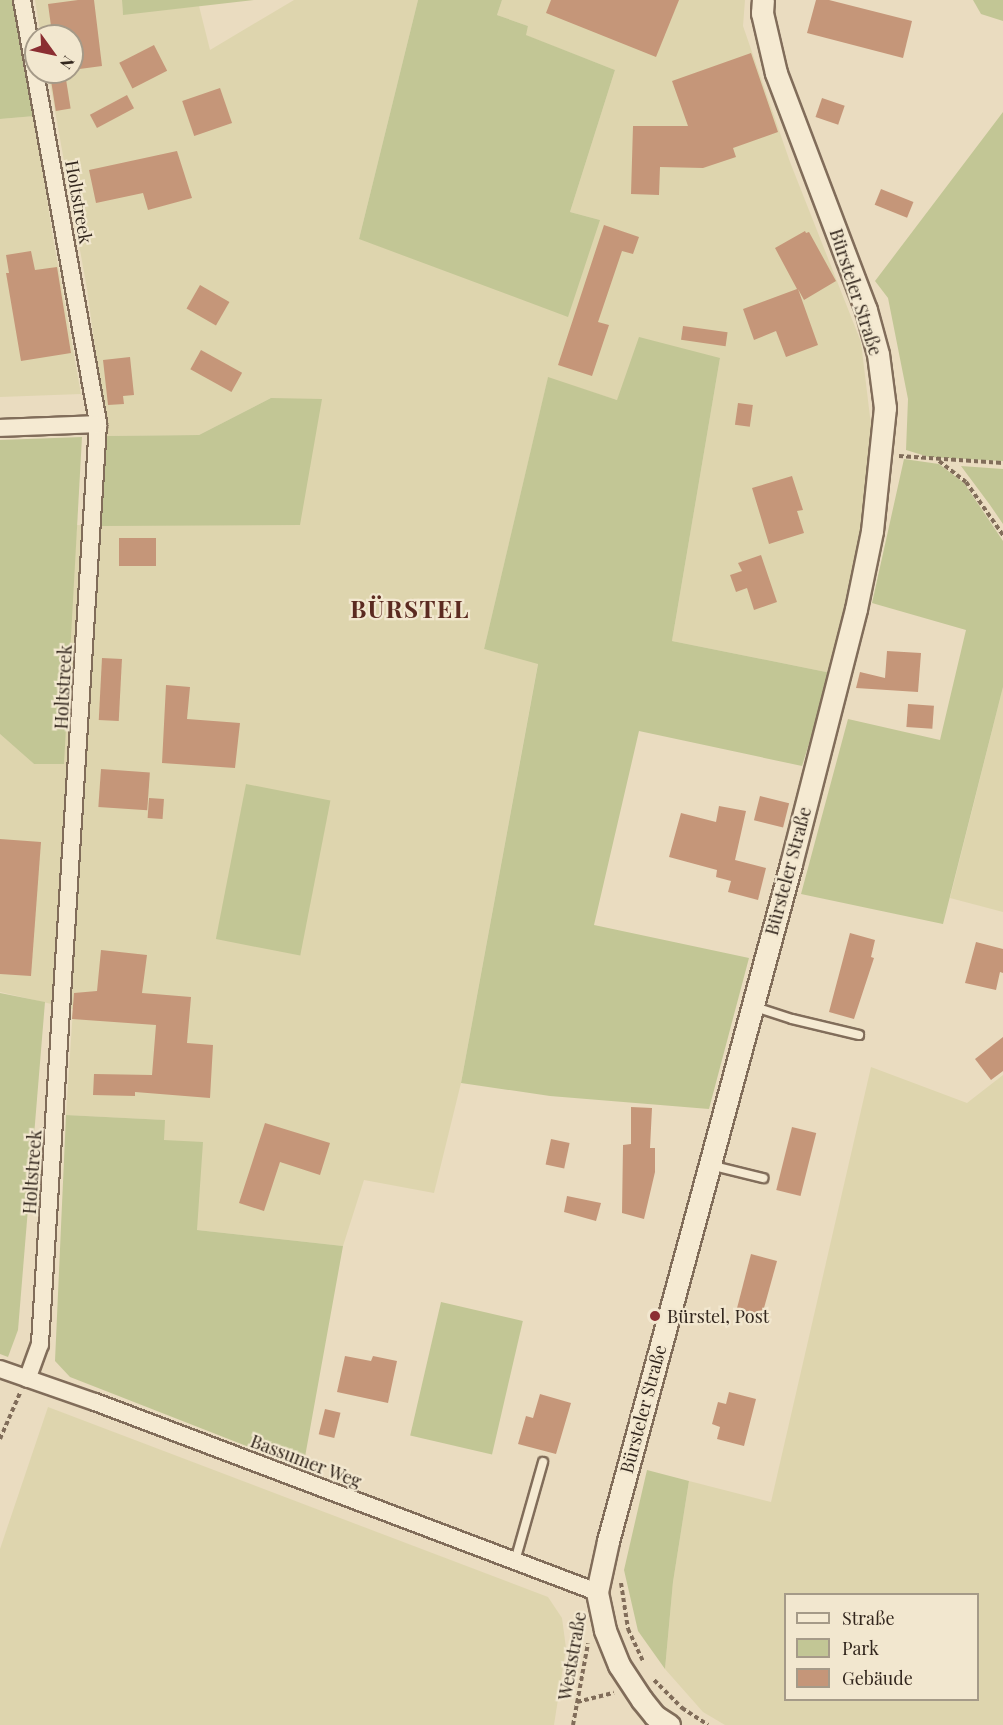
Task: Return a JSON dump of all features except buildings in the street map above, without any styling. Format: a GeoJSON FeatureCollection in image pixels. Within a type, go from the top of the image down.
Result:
{"type":"FeatureCollection","features":[{"type":"Feature","properties":{"kind":"street","name":"Holtstreek"},"geometry":{"type":"LineString","coordinates":[[22,0],[98,424],[40,1344],[27,1379]]}},
{"type":"Feature","properties":{"kind":"street","name":"Bürsteler Straße"},"geometry":{"type":"LineString","coordinates":[[669,1725],[655,1716],[619,1665],[605,1630],[597,1592],[611,1530],[710,1165],[858,599],[894,452],[878,354],[866,310],[776,73],[762,13],[763,0]]}},
{"type":"Feature","properties":{"kind":"street"},"geometry":{"type":"LineString","coordinates":[[0,428],[98,424]]}},
{"type":"Feature","properties":{"kind":"street","name":"Bassumer Weg"},"geometry":{"type":"LineString","coordinates":[[0,1369],[96,1402],[597,1592]]}},
{"type":"Feature","properties":{"kind":"lane"},"geometry":{"type":"LineString","coordinates":[[751,1006],[792,1019],[860,1035]]}},
{"type":"Feature","properties":{"kind":"lane"},"geometry":{"type":"LineString","coordinates":[[710,1165],[764,1178]]}},
{"type":"Feature","properties":{"kind":"lane"},"geometry":{"type":"LineString","coordinates":[[515,1561],[543,1462]]}},
{"type":"Feature","properties":{"kind":"path"},"geometry":{"type":"LineString","coordinates":[[898,468],[894,452],[939,460],[1003,463]]}},
{"type":"Feature","properties":{"kind":"path"},"geometry":{"type":"LineString","coordinates":[[939,460],[966,482],[1003,534]]}},
{"type":"Feature","properties":{"kind":"path"},"geometry":{"type":"LineString","coordinates":[[0,1439],[7,1418],[27,1379]]}},
{"type":"Feature","properties":{"kind":"path"},"geometry":{"type":"LineString","coordinates":[[622,1596],[628,1629],[647,1671],[682,1708],[708,1725]]}},
{"type":"Feature","properties":{"kind":"path","name":"Weststraße"},"geometry":{"type":"LineString","coordinates":[[573,1725],[590,1634]]}},
{"type":"Feature","properties":{"kind":"path"},"geometry":{"type":"LineString","coordinates":[[577,1702],[615,1693],[631,1683]]}},
{"type":"Feature","properties":{"kind":"shaded area"},"geometry":{"type":"Polygon","coordinates":[[[35,0],[122,0],[123,14],[199,6],[210,50],[294,0],[418,0],[359,239],[600,220],[570,212],[615,70],[525,35],[528,26],[497,15],[502,0],[745,0],[743,26],[790,162],[861,342],[873,442],[864,526],[831,673],[672,641],[720,358],[617,400],[548,378],[484,649],[538,663],[461,1083],[434,1193],[364,1180],[343,1246],[197,1230],[164,1140],[164,1120],[66,1115],[73,1009],[0,992],[0,734],[34,764],[69,634],[77,525],[101,526],[271,398],[199,435],[107,436],[87,289],[50,84],[84,84],[84,24],[39,24],[35,0]]]}},
{"type":"Feature","properties":{"kind":"shaded area"},"geometry":{"type":"Polygon","coordinates":[[[35,116],[52,232],[81,394],[0,397],[0,119],[35,116]]]}},
{"type":"Feature","properties":{"kind":"shaded area"},"geometry":{"type":"Polygon","coordinates":[[[1003,687],[1003,912],[950,898],[1003,687]]]}},
{"type":"Feature","properties":{"kind":"shaded area"},"geometry":{"type":"Polygon","coordinates":[[[871,1067],[967,1103],[1003,1075],[1003,1725],[725,1725],[703,1712],[665,1669],[673,1582],[689,1481],[771,1502],[871,1067]]]}},
{"type":"Feature","properties":{"kind":"shaded area"},"geometry":{"type":"Polygon","coordinates":[[[48,1407],[548,1597],[562,1618],[566,1648],[554,1725],[0,1725],[0,1549],[48,1407]]]}},
{"type":"Feature","properties":{"kind":"green space"},"geometry":{"type":"Polygon","coordinates":[[[0,0],[12,0],[24,61],[24,84],[29,84],[35,116],[0,119],[0,0]]]}},
{"type":"Feature","properties":{"kind":"green space"},"geometry":{"type":"Polygon","coordinates":[[[122,0],[254,0],[123,15],[122,0]]]}},
{"type":"Feature","properties":{"kind":"green space"},"geometry":{"type":"Polygon","coordinates":[[[418,0],[502,0],[497,15],[528,26],[526,35],[615,70],[570,212],[600,220],[568,317],[359,239],[418,0]]]}},
{"type":"Feature","properties":{"kind":"green space"},"geometry":{"type":"Polygon","coordinates":[[[973,0],[1003,0],[1003,21],[981,14],[973,0]]]}},
{"type":"Feature","properties":{"kind":"green space"},"geometry":{"type":"Polygon","coordinates":[[[1003,112],[1003,461],[929,457],[906,450],[908,399],[888,298],[875,281],[1003,112]]]}},
{"type":"Feature","properties":{"kind":"green space"},"geometry":{"type":"Polygon","coordinates":[[[639,337],[720,358],[672,641],[831,673],[802,766],[639,731],[594,925],[749,958],[709,1109],[550,1096],[461,1083],[538,664],[484,649],[548,377],[617,400],[639,337]]]}},
{"type":"Feature","properties":{"kind":"green space"},"geometry":{"type":"Polygon","coordinates":[[[271,398],[322,399],[300,525],[101,526],[107,436],[199,435],[271,398]]]}},
{"type":"Feature","properties":{"kind":"green space"},"geometry":{"type":"Polygon","coordinates":[[[82,437],[64,764],[34,764],[0,734],[0,440],[82,437]]]}},
{"type":"Feature","properties":{"kind":"green space"},"geometry":{"type":"Polygon","coordinates":[[[904,459],[939,464],[964,483],[1003,541],[1003,687],[943,924],[801,894],[848,719],[940,740],[966,630],[872,603],[904,459]]]}},
{"type":"Feature","properties":{"kind":"green space"},"geometry":{"type":"Polygon","coordinates":[[[961,466],[1003,469],[1003,524],[990,505],[961,466]]]}},
{"type":"Feature","properties":{"kind":"green space"},"geometry":{"type":"Polygon","coordinates":[[[246,784],[330,800],[300,956],[216,939],[246,784]]]}},
{"type":"Feature","properties":{"kind":"green space"},"geometry":{"type":"Polygon","coordinates":[[[0,993],[45,1002],[18,1330],[8,1357],[0,1354],[0,993]]]}},
{"type":"Feature","properties":{"kind":"green space"},"geometry":{"type":"Polygon","coordinates":[[[66,1115],[165,1120],[164,1140],[203,1142],[197,1230],[343,1246],[303,1468],[70,1377],[55,1361],[66,1115]]]}},
{"type":"Feature","properties":{"kind":"green space"},"geometry":{"type":"Polygon","coordinates":[[[441,1302],[523,1321],[492,1454],[410,1435],[441,1302]]]}},
{"type":"Feature","properties":{"kind":"green space"},"geometry":{"type":"Polygon","coordinates":[[[647,1470],[689,1481],[673,1582],[665,1669],[638,1631],[624,1570],[647,1470]]]}},
{"type":"Feature","properties":{"kind":"place","name":"Bürstel, Post"},"geometry":{"type":"Point","coordinates":[655,1316]}},
{"type":"Feature","properties":{"kind":"district","name":"BÜRSTEL"},"geometry":{"type":"Point","coordinates":[410,609]}}]}
